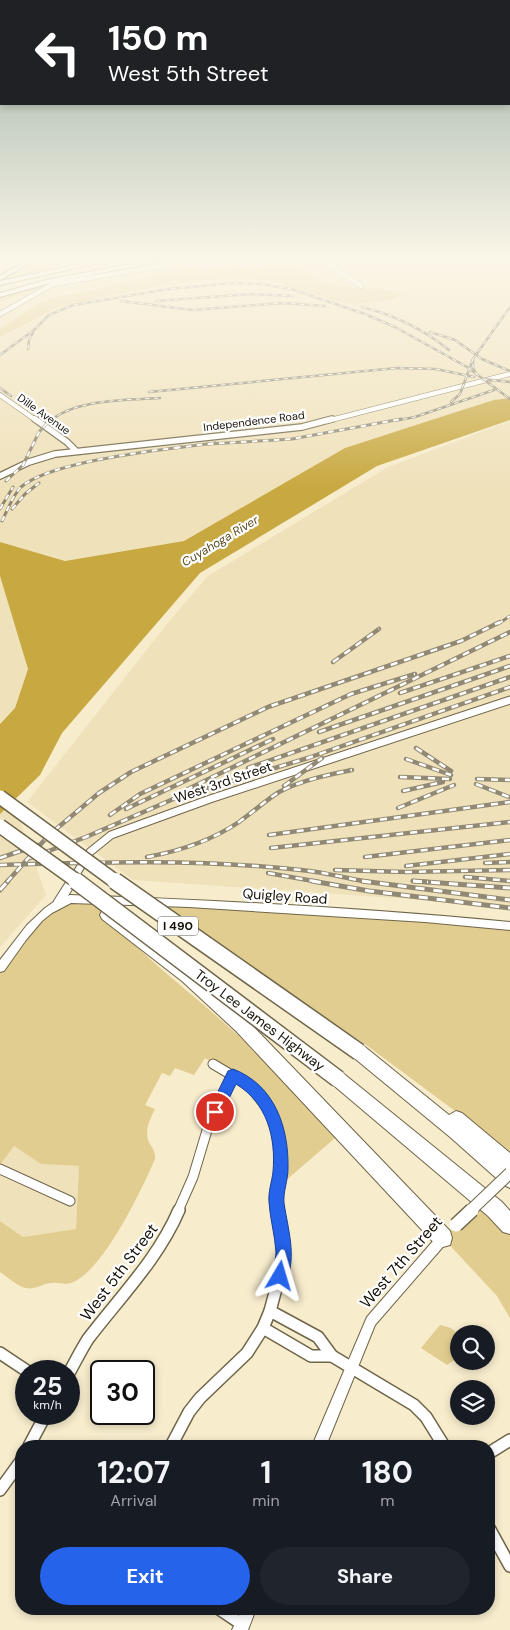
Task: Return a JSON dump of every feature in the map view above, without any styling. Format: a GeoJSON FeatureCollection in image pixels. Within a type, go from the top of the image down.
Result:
{"type":"FeatureCollection","features":[{"type":"Feature","properties":{"kind":"highway","name":"Troy Lee James Highway"},"geometry":{"type":"LineString","coordinates":[[0,797],[153,909],[359,1052],[456,1131],[510,1179]]}},
{"type":"Feature","properties":{"kind":"highway","name":"Troy Lee James Highway"},"geometry":{"type":"LineString","coordinates":[[0,826],[94,894],[338,1079],[495,1209],[510,1225]]}},
{"type":"Feature","properties":{"kind":"highway"},"geometry":{"type":"LineString","coordinates":[[94,894],[107,914],[188,976],[213,998],[315,1104],[450,1231]]}},
{"type":"Feature","properties":{"kind":"highway"},"geometry":{"type":"LineString","coordinates":[[359,1052],[394,1072],[485,1142],[510,1164]]}},
{"type":"Feature","properties":{"kind":"street","name":"Independence Road"},"geometry":{"type":"LineString","coordinates":[[0,476],[40,458],[75,450],[302,427],[510,374]]}},
{"type":"Feature","properties":{"kind":"street","name":"Dille Avenue"},"geometry":{"type":"LineString","coordinates":[[0,395],[67,442],[75,450]]}},
{"type":"Feature","properties":{"kind":"street","name":"West 3rd Street"},"geometry":{"type":"LineString","coordinates":[[0,968],[40,917],[58,903],[90,852],[111,835],[510,700]]}},
{"type":"Feature","properties":{"kind":"street","name":"Quigley Road"},"geometry":{"type":"LineString","coordinates":[[58,903],[82,898],[425,918],[510,926]]}},
{"type":"Feature","properties":{"kind":"street"},"geometry":{"type":"LineString","coordinates":[[174,1440],[188,1412],[247,1353],[263,1328],[270,1311],[284,1258],[276,1201],[281,1171],[280,1140],[273,1115],[250,1086],[213,1064]]}},
{"type":"Feature","properties":{"kind":"street","name":"West 5th Street"},"geometry":{"type":"LineString","coordinates":[[76,1360],[87,1341],[143,1271],[170,1230],[193,1177],[208,1127],[233,1075]]}},
{"type":"Feature","properties":{"kind":"street"},"geometry":{"type":"LineString","coordinates":[[0,1169],[70,1201]]}},
{"type":"Feature","properties":{"kind":"street","name":"West 7th Street"},"geometry":{"type":"LineString","coordinates":[[322,1440],[371,1321],[450,1231],[510,1173]]}},
{"type":"Feature","properties":{"kind":"street"},"geometry":{"type":"LineString","coordinates":[[270,1311],[318,1337],[332,1356],[414,1405],[426,1417],[440,1440]]}},
{"type":"Feature","properties":{"kind":"street"},"geometry":{"type":"LineString","coordinates":[[263,1328],[311,1356],[332,1356]]}},
{"type":"Feature","properties":{"kind":"street"},"geometry":{"type":"LineString","coordinates":[[0,1353],[15,1363]]}},
{"type":"Feature","properties":{"kind":"street"},"geometry":{"type":"LineString","coordinates":[[32,1440],[40,1425]]}},
{"type":"Feature","properties":{"kind":"street"},"geometry":{"type":"LineString","coordinates":[[495,1449],[510,1440]]}},
{"type":"Feature","properties":{"kind":"street"},"geometry":{"type":"LineString","coordinates":[[0,1490],[15,1474]]}},
{"type":"Feature","properties":{"kind":"street"},"geometry":{"type":"LineString","coordinates":[[495,1539],[510,1566]]}},
{"type":"Feature","properties":{"kind":"street"},"geometry":{"type":"LineString","coordinates":[[226,1615],[241,1627],[247,1615]]}},
{"type":"Feature","properties":{"kind":"shaded area"},"geometry":{"type":"Polygon","coordinates":[[[0,337],[510,337],[510,398],[494,400],[345,448],[184,541],[65,561],[0,542],[0,337]]]}},
{"type":"Feature","properties":{"kind":"shaded area"},"geometry":{"type":"Polygon","coordinates":[[[510,421],[510,906],[133,880],[27,802],[171,619],[208,576],[388,467],[510,421]]]}},
{"type":"Feature","properties":{"kind":"shaded area"},"geometry":{"type":"Polygon","coordinates":[[[0,576],[28,669],[15,708],[0,723],[0,576]]]}},
{"type":"Feature","properties":{"kind":"shaded area"},"geometry":{"type":"Polygon","coordinates":[[[0,763],[46,895],[0,947],[0,763]]]}},
{"type":"Feature","properties":{"kind":"shaded area"},"geometry":{"type":"Polygon","coordinates":[[[98,899],[119,928],[144,954],[253,1049],[342,1132],[277,1188],[280,1140],[263,1100],[205,1058],[194,1075],[175,1068],[170,1076],[162,1073],[145,1105],[155,1109],[147,1132],[155,1159],[131,1209],[108,1247],[83,1276],[71,1283],[49,1283],[24,1288],[0,1272],[0,1221],[23,1237],[76,1229],[79,1166],[41,1164],[14,1146],[0,1165],[0,968],[58,903],[98,899]]]}},
{"type":"Feature","properties":{"kind":"shaded area"},"geometry":{"type":"Polygon","coordinates":[[[151,902],[510,926],[510,1152],[365,1044],[151,902]]]}},
{"type":"Feature","properties":{"kind":"shaded area"},"geometry":{"type":"Polygon","coordinates":[[[14,1146],[41,1164],[79,1166],[76,1229],[23,1237],[0,1221],[0,1165],[14,1146]]]}},
{"type":"Feature","properties":{"kind":"shaded area"},"geometry":{"type":"Polygon","coordinates":[[[484,1198],[510,1223],[510,1318],[497,1296],[443,1238],[484,1198]]]}},
{"type":"Feature","properties":{"kind":"shaded area"},"geometry":{"type":"Polygon","coordinates":[[[440,1325],[450,1328],[450,1363],[447,1365],[421,1348],[440,1325]]]}},
{"type":"Feature","properties":{"kind":"water","name":"Cuyahoga River"},"geometry":{"type":"Polygon","coordinates":[[[510,398],[510,420],[377,466],[200,573],[62,733],[40,775],[0,814],[0,724],[15,708],[28,669],[0,576],[0,542],[65,561],[184,541],[345,448],[494,400],[510,398]]]}},
{"type":"Feature","properties":{"kind":"railway"},"geometry":{"type":"LineString","coordinates":[[0,355],[24,337]]}},
{"type":"Feature","properties":{"kind":"railway"},"geometry":{"type":"LineString","coordinates":[[28,349],[31,337]]}},
{"type":"Feature","properties":{"kind":"railway"},"geometry":{"type":"LineString","coordinates":[[413,337],[469,369]]}},
{"type":"Feature","properties":{"kind":"railway"},"geometry":{"type":"LineString","coordinates":[[431,337],[449,350]]}},
{"type":"Feature","properties":{"kind":"railway"},"geometry":{"type":"LineString","coordinates":[[446,337],[455,340],[476,355]]}},
{"type":"Feature","properties":{"kind":"railway"},"geometry":{"type":"LineString","coordinates":[[476,355],[489,337]]}},
{"type":"Feature","properties":{"kind":"railway"},"geometry":{"type":"LineString","coordinates":[[473,359],[476,355]]}},
{"type":"Feature","properties":{"kind":"railway"},"geometry":{"type":"LineString","coordinates":[[476,355],[510,371]]}},
{"type":"Feature","properties":{"kind":"railway"},"geometry":{"type":"LineString","coordinates":[[469,369],[473,359]]}},
{"type":"Feature","properties":{"kind":"railway"},"geometry":{"type":"LineString","coordinates":[[473,359],[473,368],[476,374]]}},
{"type":"Feature","properties":{"kind":"railway"},"geometry":{"type":"LineString","coordinates":[[149,392],[397,368],[436,369],[467,375]]}},
{"type":"Feature","properties":{"kind":"railway"},"geometry":{"type":"LineString","coordinates":[[467,375],[469,369]]}},
{"type":"Feature","properties":{"kind":"railway"},"geometry":{"type":"LineString","coordinates":[[469,369],[476,374]]}},
{"type":"Feature","properties":{"kind":"railway"},"geometry":{"type":"LineString","coordinates":[[476,374],[483,379]]}},
{"type":"Feature","properties":{"kind":"railway"},"geometry":{"type":"LineString","coordinates":[[451,402],[460,394],[467,375]]}},
{"type":"Feature","properties":{"kind":"railway"},"geometry":{"type":"LineString","coordinates":[[467,375],[474,377]]}},
{"type":"Feature","properties":{"kind":"railway"},"geometry":{"type":"LineString","coordinates":[[483,379],[510,382]]}},
{"type":"Feature","properties":{"kind":"railway"},"geometry":{"type":"LineString","coordinates":[[483,379],[510,399]]}},
{"type":"Feature","properties":{"kind":"railway"},"geometry":{"type":"LineString","coordinates":[[0,388],[11,396]]}},
{"type":"Feature","properties":{"kind":"railway"},"geometry":{"type":"LineString","coordinates":[[394,421],[415,417],[494,390]]}},
{"type":"Feature","properties":{"kind":"railway"},"geometry":{"type":"LineString","coordinates":[[50,421],[74,408],[102,402],[160,398]]}},
{"type":"Feature","properties":{"kind":"railway"},"geometry":{"type":"LineString","coordinates":[[6,481],[23,465],[39,432],[51,419]]}},
{"type":"Feature","properties":{"kind":"railway"},"geometry":{"type":"LineString","coordinates":[[208,444],[292,439],[401,419]]}},
{"type":"Feature","properties":{"kind":"railway"},"geometry":{"type":"LineString","coordinates":[[175,448],[215,443]]}},
{"type":"Feature","properties":{"kind":"railway"},"geometry":{"type":"LineString","coordinates":[[2,521],[18,490],[34,479],[52,471],[97,460],[181,447]]}},
{"type":"Feature","properties":{"kind":"railway"},"geometry":{"type":"LineString","coordinates":[[12,509],[25,494],[39,483]]}},
{"type":"Feature","properties":{"kind":"railway"},"geometry":{"type":"LineString","coordinates":[[0,509],[13,487]]}},
{"type":"Feature","properties":{"kind":"railway"},"geometry":{"type":"LineString","coordinates":[[498,624],[510,616]]}},
{"type":"Feature","properties":{"kind":"railway"},"geometry":{"type":"LineString","coordinates":[[23,864],[49,835],[99,793],[131,772],[268,707],[461,641],[500,622]]}},
{"type":"Feature","properties":{"kind":"railway"},"geometry":{"type":"LineString","coordinates":[[333,662],[379,629]]}},
{"type":"Feature","properties":{"kind":"railway"},"geometry":{"type":"LineString","coordinates":[[186,790],[510,632]]}},
{"type":"Feature","properties":{"kind":"railway"},"geometry":{"type":"LineString","coordinates":[[400,693],[510,656]]}},
{"type":"Feature","properties":{"kind":"railway"},"geometry":{"type":"LineString","coordinates":[[319,732],[510,666]]}},
{"type":"Feature","properties":{"kind":"railway"},"geometry":{"type":"LineString","coordinates":[[110,815],[140,794],[351,694],[415,674]]}},
{"type":"Feature","properties":{"kind":"railway"},"geometry":{"type":"LineString","coordinates":[[248,768],[510,677]]}},
{"type":"Feature","properties":{"kind":"railway"},"geometry":{"type":"LineString","coordinates":[[30,858],[86,837],[178,797],[308,758],[510,687]]}},
{"type":"Feature","properties":{"kind":"railway"},"geometry":{"type":"LineString","coordinates":[[126,809],[273,739]]}},
{"type":"Feature","properties":{"kind":"railway"},"geometry":{"type":"LineString","coordinates":[[416,748],[451,771]]}},
{"type":"Feature","properties":{"kind":"railway"},"geometry":{"type":"LineString","coordinates":[[284,786],[322,758]]}},
{"type":"Feature","properties":{"kind":"railway"},"geometry":{"type":"LineString","coordinates":[[406,759],[451,775]]}},
{"type":"Feature","properties":{"kind":"railway"},"geometry":{"type":"LineString","coordinates":[[147,857],[171,852],[217,835],[239,822],[274,795],[297,784],[352,770]]}},
{"type":"Feature","properties":{"kind":"railway"},"geometry":{"type":"LineString","coordinates":[[400,777],[450,779]]}},
{"type":"Feature","properties":{"kind":"railway"},"geometry":{"type":"LineString","coordinates":[[477,779],[510,780]]}},
{"type":"Feature","properties":{"kind":"railway"},"geometry":{"type":"LineString","coordinates":[[403,791],[443,782]]}},
{"type":"Feature","properties":{"kind":"railway"},"geometry":{"type":"LineString","coordinates":[[476,784],[509,797]]}},
{"type":"Feature","properties":{"kind":"railway"},"geometry":{"type":"LineString","coordinates":[[398,808],[454,785]]}},
{"type":"Feature","properties":{"kind":"railway"},"geometry":{"type":"LineString","coordinates":[[269,835],[510,802]]}},
{"type":"Feature","properties":{"kind":"railway"},"geometry":{"type":"LineString","coordinates":[[271,848],[510,822]]}},
{"type":"Feature","properties":{"kind":"railway"},"geometry":{"type":"LineString","coordinates":[[365,857],[510,840]]}},
{"type":"Feature","properties":{"kind":"railway"},"geometry":{"type":"LineString","coordinates":[[0,858],[38,845]]}},
{"type":"Feature","properties":{"kind":"railway"},"geometry":{"type":"LineString","coordinates":[[406,866],[510,854]]}},
{"type":"Feature","properties":{"kind":"railway"},"geometry":{"type":"LineString","coordinates":[[23,864],[113,862],[226,864],[309,871],[364,881]]}},
{"type":"Feature","properties":{"kind":"railway"},"geometry":{"type":"LineString","coordinates":[[485,863],[510,862]]}},
{"type":"Feature","properties":{"kind":"railway"},"geometry":{"type":"LineString","coordinates":[[0,865],[23,864]]}},
{"type":"Feature","properties":{"kind":"railway"},"geometry":{"type":"LineString","coordinates":[[7,882],[23,864]]}},
{"type":"Feature","properties":{"kind":"railway"},"geometry":{"type":"LineString","coordinates":[[335,870],[406,872],[510,870]]}},
{"type":"Feature","properties":{"kind":"railway"},"geometry":{"type":"LineString","coordinates":[[268,873],[319,882]]}},
{"type":"Feature","properties":{"kind":"railway"},"geometry":{"type":"LineString","coordinates":[[465,877],[510,881]]}},
{"type":"Feature","properties":{"kind":"railway"},"geometry":{"type":"LineString","coordinates":[[0,890],[8,881]]}},
{"type":"Feature","properties":{"kind":"railway"},"geometry":{"type":"LineString","coordinates":[[312,881],[369,891],[510,908]]}},
{"type":"Feature","properties":{"kind":"railway"},"geometry":{"type":"LineString","coordinates":[[364,881],[510,900]]}},
{"type":"Feature","properties":{"kind":"railway"},"geometry":{"type":"LineString","coordinates":[[428,882],[413,881],[510,888]]}},
{"type":"Feature","properties":{"kind":"route"},"geometry":{"type":"LineString","coordinates":[[215,1112],[233,1075],[250,1086],[273,1115],[280,1140],[281,1171],[276,1201],[284,1258],[280,1276]]}}]}
